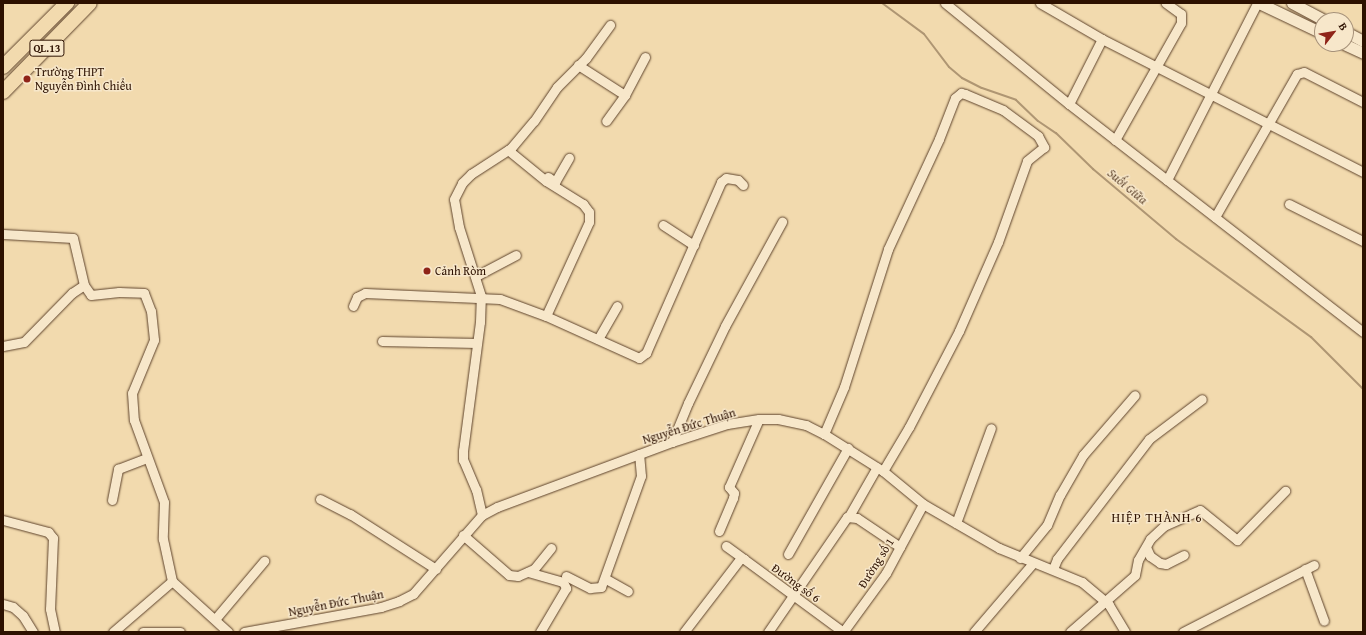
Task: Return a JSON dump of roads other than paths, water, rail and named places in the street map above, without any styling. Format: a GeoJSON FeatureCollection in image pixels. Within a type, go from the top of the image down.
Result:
{"type":"FeatureCollection","features":[{"type":"Feature","properties":{"kind":"highway","name":"QL.13"},"geometry":{"type":"LineString","coordinates":[[3,67],[67,3]]}},
{"type":"Feature","properties":{"kind":"highway","name":"QL.13"},"geometry":{"type":"LineString","coordinates":[[3,92],[90,3]]}},
{"type":"Feature","properties":{"kind":"street"},"geometry":{"type":"LineString","coordinates":[[945,3],[1069,104],[1363,332]]}},
{"type":"Feature","properties":{"kind":"street"},"geometry":{"type":"LineString","coordinates":[[1040,3],[1102,40],[1213,94],[1363,172]]}},
{"type":"Feature","properties":{"kind":"street"},"geometry":{"type":"LineString","coordinates":[[1115,140],[1155,66],[1181,23],[1181,14],[1166,3]]}},
{"type":"Feature","properties":{"kind":"street"},"geometry":{"type":"LineString","coordinates":[[1167,180],[1213,94],[1258,3],[1314,29]]}},
{"type":"Feature","properties":{"kind":"street"},"geometry":{"type":"LineString","coordinates":[[1292,3],[1314,15]]}},
{"type":"Feature","properties":{"kind":"street"},"geometry":{"type":"LineString","coordinates":[[482,515],[476,490],[463,460],[481,296],[476,276],[459,227],[454,199],[462,184],[470,174],[509,149],[534,121],[557,87],[578,65],[610,25]]}},
{"type":"Feature","properties":{"kind":"street"},"geometry":{"type":"LineString","coordinates":[[1069,104],[1102,40]]}},
{"type":"Feature","properties":{"kind":"street"},"geometry":{"type":"LineString","coordinates":[[606,121],[625,95],[645,58]]}},
{"type":"Feature","properties":{"kind":"street"},"geometry":{"type":"LineString","coordinates":[[578,65],[625,95]]}},
{"type":"Feature","properties":{"kind":"street"},"geometry":{"type":"LineString","coordinates":[[1215,217],[1270,124],[1297,74],[1304,72],[1363,102]]}},
{"type":"Feature","properties":{"kind":"street"},"geometry":{"type":"LineString","coordinates":[[768,632],[794,597],[840,525],[849,516],[909,427],[959,331],[998,242],[1027,160],[1044,147],[1038,136],[1002,110],[965,94],[961,93],[955,98],[939,139],[888,249],[846,379],[824,434]]}},
{"type":"Feature","properties":{"kind":"street"},"geometry":{"type":"LineString","coordinates":[[509,149],[555,182],[569,158]]}},
{"type":"Feature","properties":{"kind":"street"},"geometry":{"type":"LineString","coordinates":[[509,149],[546,181],[583,204],[589,212],[589,222],[546,316]]}},
{"type":"Feature","properties":{"kind":"street"},"geometry":{"type":"LineString","coordinates":[[353,306],[357,297],[365,293],[481,296],[500,299],[546,316],[639,358],[642,357],[694,245],[721,182],[726,178],[738,180],[744,185]]}},
{"type":"Feature","properties":{"kind":"street"},"geometry":{"type":"LineString","coordinates":[[1289,204],[1363,241]]}},
{"type":"Feature","properties":{"kind":"street"},"geometry":{"type":"LineString","coordinates":[[672,442],[688,403],[725,326],[782,222]]}},
{"type":"Feature","properties":{"kind":"street"},"geometry":{"type":"LineString","coordinates":[[663,225],[694,245]]}},
{"type":"Feature","properties":{"kind":"street"},"geometry":{"type":"LineString","coordinates":[[3,234],[73,238],[84,285],[91,295],[120,292],[144,293],[151,311],[154,340],[132,393],[134,420],[146,458],[164,502],[163,539],[172,581],[216,618],[228,632]]}},
{"type":"Feature","properties":{"kind":"street"},"geometry":{"type":"LineString","coordinates":[[476,276],[516,255]]}},
{"type":"Feature","properties":{"kind":"street"},"geometry":{"type":"LineString","coordinates":[[3,346],[24,342],[72,293],[84,285]]}},
{"type":"Feature","properties":{"kind":"street"},"geometry":{"type":"LineString","coordinates":[[598,339],[617,306]]}},
{"type":"Feature","properties":{"kind":"street"},"geometry":{"type":"LineString","coordinates":[[382,341],[477,343]]}},
{"type":"Feature","properties":{"kind":"street"},"geometry":{"type":"LineString","coordinates":[[1020,558],[1046,525],[1060,495],[1084,455],[1135,395]]}},
{"type":"Feature","properties":{"kind":"street"},"geometry":{"type":"LineString","coordinates":[[1053,569],[1057,559],[1149,439],[1196,406],[1202,399]]}},
{"type":"Feature","properties":{"kind":"street"},"geometry":{"type":"LineString","coordinates":[[719,531],[733,498],[734,493],[729,487],[759,419]]}},
{"type":"Feature","properties":{"kind":"street","name":"Nguyễn Đức Thuận"},"geometry":{"type":"LineString","coordinates":[[244,632],[381,607],[399,601],[413,594],[482,515],[497,507],[672,442],[728,424],[759,419],[778,419],[806,425],[824,434],[880,469],[923,504],[956,523],[1020,558],[1053,569],[1082,582],[1105,600],[1124,632]]}},
{"type":"Feature","properties":{"kind":"street"},"geometry":{"type":"LineString","coordinates":[[956,523],[991,428]]}},
{"type":"Feature","properties":{"kind":"street"},"geometry":{"type":"LineString","coordinates":[[788,554],[848,448]]}},
{"type":"Feature","properties":{"kind":"street"},"geometry":{"type":"LineString","coordinates":[[566,576],[590,588],[601,587],[606,579],[640,476],[639,454]]}},
{"type":"Feature","properties":{"kind":"street"},"geometry":{"type":"LineString","coordinates":[[112,500],[118,469],[146,458]]}},
{"type":"Feature","properties":{"kind":"street"},"geometry":{"type":"LineString","coordinates":[[1070,632],[1134,575],[1138,560],[1146,547],[1164,526],[1198,509],[1237,540],[1286,490]]}},
{"type":"Feature","properties":{"kind":"street"},"geometry":{"type":"LineString","coordinates":[[320,499],[350,514],[436,569]]}},
{"type":"Feature","properties":{"kind":"street","name":"Đường số 1"},"geometry":{"type":"LineString","coordinates":[[843,632],[886,573],[923,504]]}},
{"type":"Feature","properties":{"kind":"street"},"geometry":{"type":"LineString","coordinates":[[849,516],[856,518],[900,547]]}},
{"type":"Feature","properties":{"kind":"street"},"geometry":{"type":"LineString","coordinates":[[3,520],[48,532],[52,538],[50,609],[55,632]]}},
{"type":"Feature","properties":{"kind":"street"},"geometry":{"type":"LineString","coordinates":[[463,535],[509,575],[518,576],[534,569],[551,548]]}},
{"type":"Feature","properties":{"kind":"street","name":"Đường số 6"},"geometry":{"type":"LineString","coordinates":[[726,546],[843,632]]}},
{"type":"Feature","properties":{"kind":"street"},"geometry":{"type":"LineString","coordinates":[[1146,547],[1150,556],[1160,563],[1166,564],[1184,555]]}},
{"type":"Feature","properties":{"kind":"street"},"geometry":{"type":"LineString","coordinates":[[684,632],[735,564],[744,560]]}},
{"type":"Feature","properties":{"kind":"street"},"geometry":{"type":"LineString","coordinates":[[216,618],[264,561]]}},
{"type":"Feature","properties":{"kind":"street"},"geometry":{"type":"LineString","coordinates":[[974,632],[1033,563]]}},
{"type":"Feature","properties":{"kind":"street"},"geometry":{"type":"LineString","coordinates":[[1183,632],[1309,567],[1324,621]]}},
{"type":"Feature","properties":{"kind":"street"},"geometry":{"type":"LineString","coordinates":[[528,572],[563,582],[566,588],[540,632]]}},
{"type":"Feature","properties":{"kind":"street"},"geometry":{"type":"LineString","coordinates":[[606,579],[628,591]]}},
{"type":"Feature","properties":{"kind":"street"},"geometry":{"type":"LineString","coordinates":[[113,632],[172,581]]}},
{"type":"Feature","properties":{"kind":"street"},"geometry":{"type":"LineString","coordinates":[[3,604],[13,607],[24,616],[33,632]]}},
{"type":"Feature","properties":{"kind":"street"},"geometry":{"type":"LineString","coordinates":[[144,632],[180,632]]}},
{"type":"Feature","properties":{"kind":"waterway","name":"Suối Giữa"},"geometry":{"type":"LineString","coordinates":[[882,3],[924,34],[949,67],[962,78],[982,88],[1016,100],[1038,121],[1056,133],[1093,169],[1176,239],[1311,337],[1363,389]]}},
{"type":"Feature","properties":{"kind":"place","name":"Trường THPT Nguyễn Đình Chiểu"},"geometry":{"type":"Point","coordinates":[27,79]}},
{"type":"Feature","properties":{"kind":"place","name":"Cảnh Ròm"},"geometry":{"type":"Point","coordinates":[427,271]}},
{"type":"Feature","properties":{"kind":"district","name":"HIỆP THÀNH 6"},"geometry":{"type":"Point","coordinates":[1157,518]}}]}
